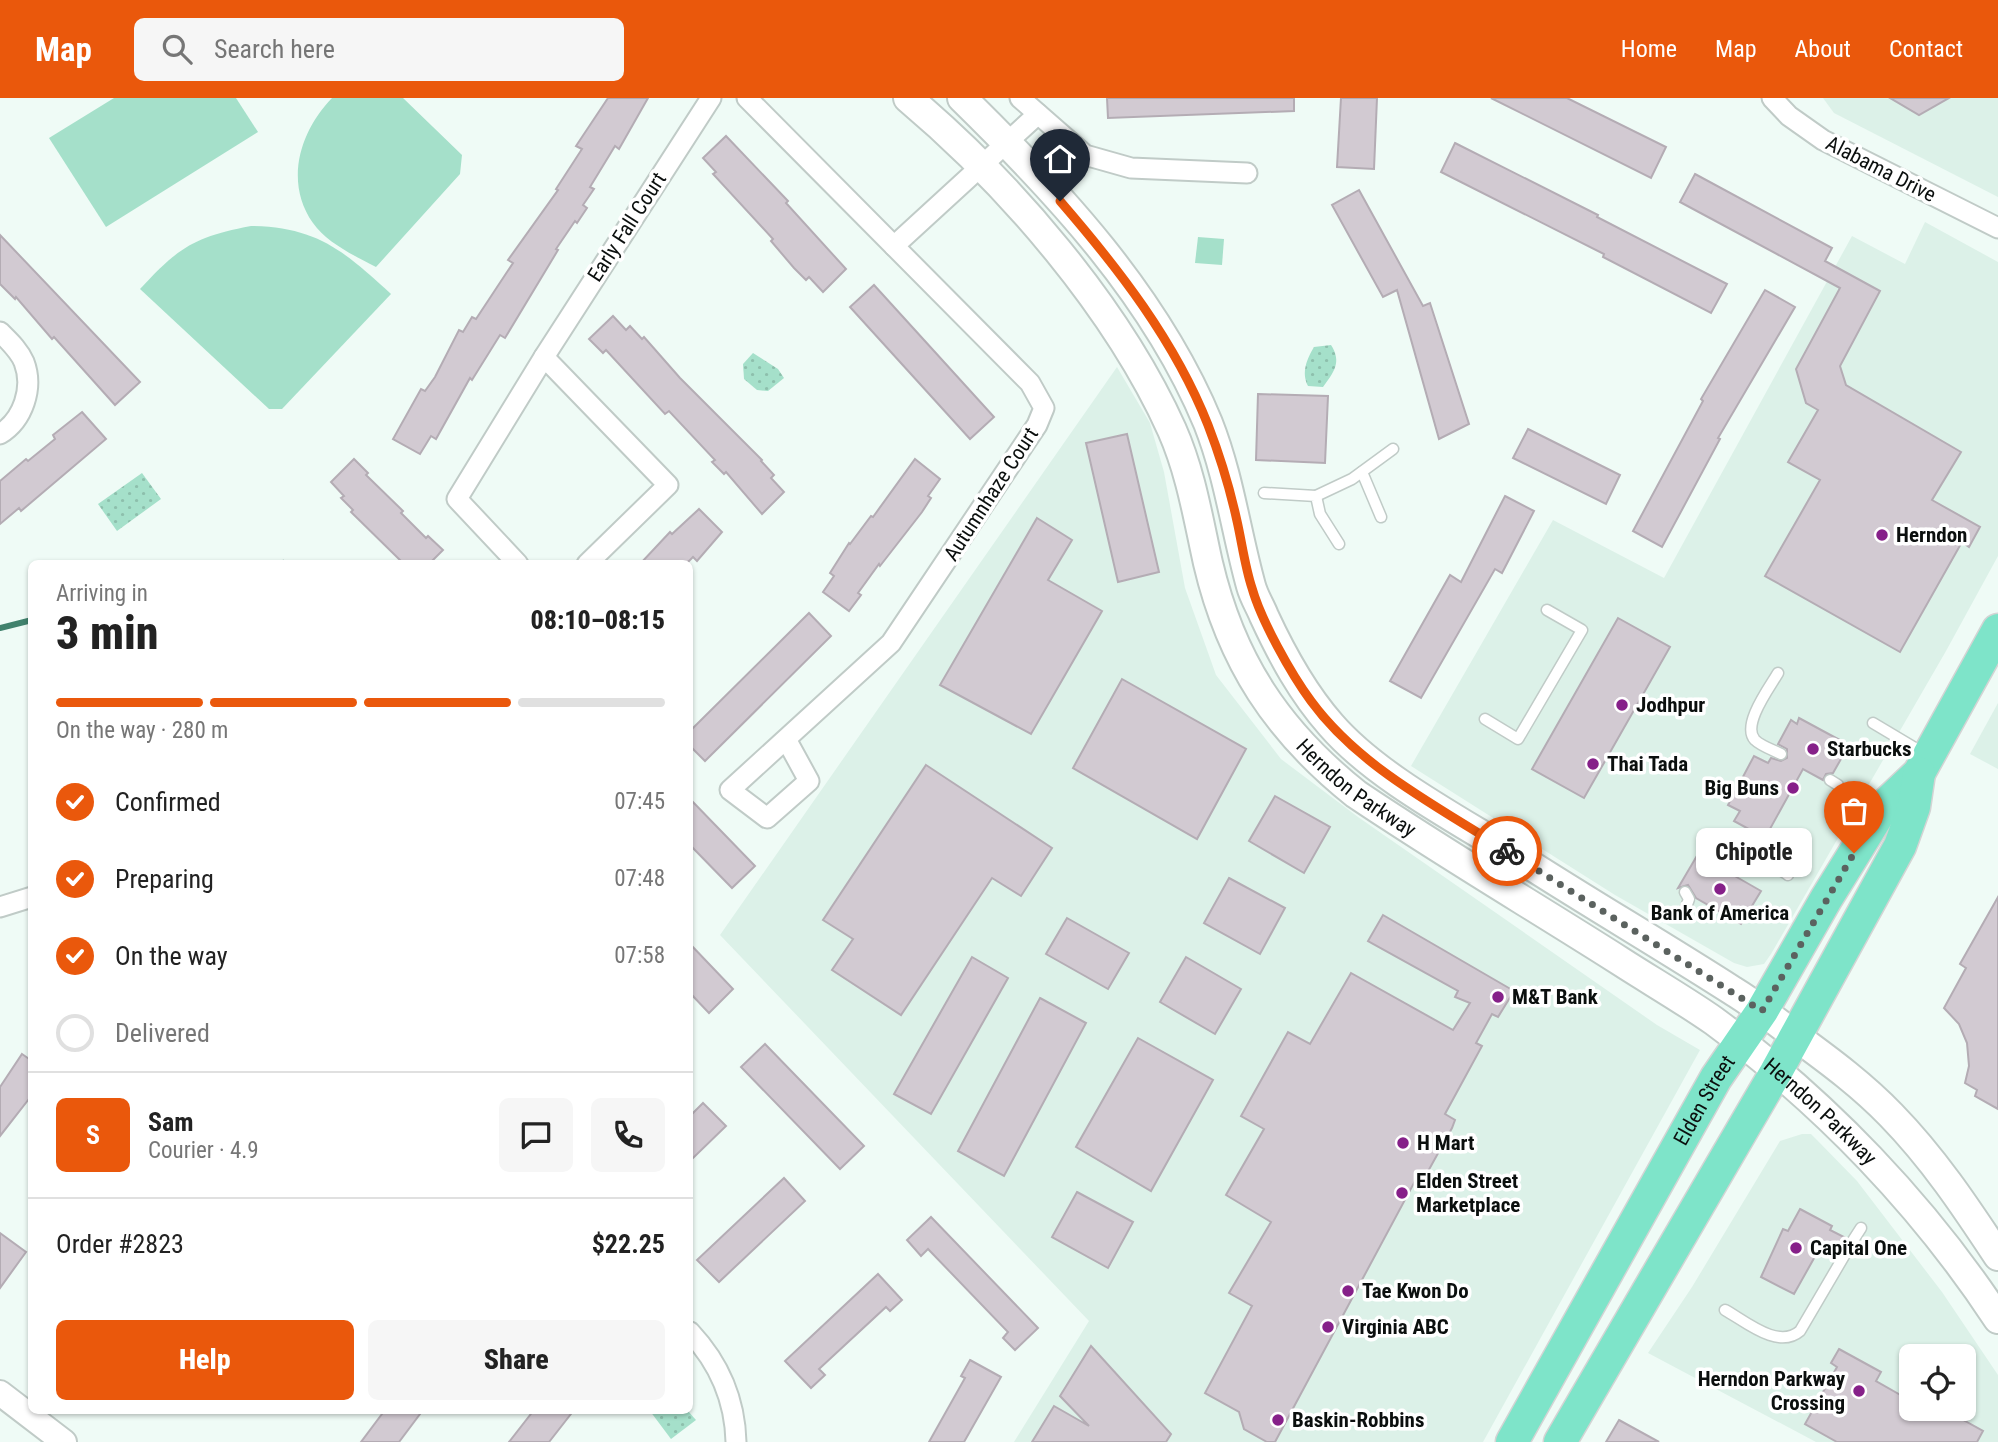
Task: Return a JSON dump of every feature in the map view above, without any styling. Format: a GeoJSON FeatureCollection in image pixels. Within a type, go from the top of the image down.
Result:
{"type":"FeatureCollection","features":[{"type":"Feature","properties":{"kind":"main road","name":"Herndon Parkway"},"geometry":{"type":"LineString","coordinates":[[908,98],[981,165],[1034,223],[1099,306],[1138,365],[1160,403],[1187,467],[1208,563],[1229,634],[1260,690],[1286,726],[1328,772],[1356,794],[1713,1021],[1776,1072],[1838,1127],[1889,1179],[1949,1248],[1998,1319]]}},
{"type":"Feature","properties":{"kind":"main road","name":"Herndon Parkway"},"geometry":{"type":"LineString","coordinates":[[962,98],[1038,174],[1102,251],[1143,306],[1177,361],[1208,423],[1219,454],[1237,519],[1252,590],[1293,673],[1310,700],[1334,729],[1359,753],[1413,791],[1762,1011],[1826,1058],[1891,1115],[1941,1172],[1998,1256]]}},
{"type":"Feature","properties":{"kind":"main road","name":"Elden Street"},"geometry":{"type":"LineString","coordinates":[[1512,1442],[1716,1079],[1762,1011],[1826,898],[1883,807],[1923,764],[1998,630]]}},
{"type":"Feature","properties":{"kind":"main road","name":"Elden Street"},"geometry":{"type":"LineString","coordinates":[[1560,1442],[1796,1037],[1900,846],[1914,807],[1923,764]]}},
{"type":"Feature","properties":{"kind":"street","name":"Early Fall Court"},"geometry":{"type":"LineString","coordinates":[[514,560],[457,499],[544,357],[711,98]]}},
{"type":"Feature","properties":{"kind":"street","name":"Autumnhaze Court"},"geometry":{"type":"LineString","coordinates":[[747,98],[1030,383],[1044,408],[1037,425],[891,643],[786,739]]}},
{"type":"Feature","properties":{"kind":"street"},"geometry":{"type":"LineString","coordinates":[[1020,98],[1085,155],[1131,168],[1247,173]]}},
{"type":"Feature","properties":{"kind":"street","name":"Alabama Drive"},"geometry":{"type":"LineString","coordinates":[[1772,98],[1789,116],[1823,140],[1998,228]]}},
{"type":"Feature","properties":{"kind":"street"},"geometry":{"type":"LineString","coordinates":[[894,246],[1038,114]]}},
{"type":"Feature","properties":{"kind":"street"},"geometry":{"type":"LineString","coordinates":[[0,332],[14,346],[24,363],[27,382],[25,401],[19,417],[0,434]]}},
{"type":"Feature","properties":{"kind":"street"},"geometry":{"type":"LineString","coordinates":[[544,357],[668,485],[591,560]]}},
{"type":"Feature","properties":{"kind":"street"},"geometry":{"type":"LineString","coordinates":[[0,907],[28,898]]}},
{"type":"Feature","properties":{"kind":"street"},"geometry":{"type":"LineString","coordinates":[[693,1336],[723,1380],[733,1410],[736,1442]]}},
{"type":"Feature","properties":{"kind":"street"},"geometry":{"type":"LineString","coordinates":[[0,1393],[64,1442]]}},
{"type":"Feature","properties":{"kind":"lane"},"geometry":{"type":"LineString","coordinates":[[1265,493],[1317,496],[1352,479],[1392,449]]}},
{"type":"Feature","properties":{"kind":"lane"},"geometry":{"type":"LineString","coordinates":[[1362,472],[1381,517]]}},
{"type":"Feature","properties":{"kind":"lane"},"geometry":{"type":"LineString","coordinates":[[1317,496],[1320,514],[1339,544]]}},
{"type":"Feature","properties":{"kind":"lane"},"geometry":{"type":"LineString","coordinates":[[1485,719],[1518,739],[1582,630],[1547,610]]}},
{"type":"Feature","properties":{"kind":"lane"},"geometry":{"type":"LineString","coordinates":[[1778,673],[1751,720],[1751,730],[1755,740],[1780,754]]}},
{"type":"Feature","properties":{"kind":"lane"},"geometry":{"type":"LineString","coordinates":[[1872,723],[1923,764]]}},
{"type":"Feature","properties":{"kind":"lane"},"geometry":{"type":"LineString","coordinates":[[1711,859],[1719,849],[1744,850],[1788,875]]}},
{"type":"Feature","properties":{"kind":"lane"},"geometry":{"type":"LineString","coordinates":[[1852,1242],[1861,1228]]}},
{"type":"Feature","properties":{"kind":"lane"},"geometry":{"type":"LineString","coordinates":[[1725,1310],[1777,1338],[1794,1336],[1800,1331],[1844,1256]]}},
{"type":"Feature","properties":{"kind":"shaded area"},"geometry":{"type":"Polygon","coordinates":[[[1823,98],[1998,98],[1998,197],[1834,113],[1823,98]]]}},
{"type":"Feature","properties":{"kind":"shaded area"},"geometry":{"type":"Polygon","coordinates":[[[1925,222],[1998,262],[1998,556],[1771,954],[1764,964],[1747,967],[1734,963],[1615,895],[1411,766],[1553,520],[1664,578],[1852,236],[1905,264],[1925,222]]]}},
{"type":"Feature","properties":{"kind":"shaded area"},"geometry":{"type":"Polygon","coordinates":[[[1117,367],[1150,423],[1164,472],[1185,588],[1216,675],[1281,759],[1358,817],[1657,1025],[1700,1050],[1483,1442],[1014,1442],[1089,1321],[720,935],[1117,367]]]}},
{"type":"Feature","properties":{"kind":"shaded area"},"geometry":{"type":"Polygon","coordinates":[[[1998,703],[1998,769],[1970,754],[1998,703]]]}},
{"type":"Feature","properties":{"kind":"shaded area"},"geometry":{"type":"Polygon","coordinates":[[[1811,1134],[1857,1181],[1942,1292],[1998,1375],[1998,1442],[1816,1442],[1648,1353],[1692,1287],[1780,1141],[1811,1134]]]}},
{"type":"Feature","properties":{"kind":"green space"},"geometry":{"type":"Polygon","coordinates":[[[114,98],[236,98],[258,132],[106,227],[49,138],[114,98]]]}},
{"type":"Feature","properties":{"kind":"green space"},"geometry":{"type":"Polygon","coordinates":[[[332,98],[403,98],[462,155],[460,174],[376,267],[326,237],[313,223],[299,191],[298,174],[304,141],[311,126],[332,98]]]}},
{"type":"Feature","properties":{"kind":"green space"},"geometry":{"type":"Polygon","coordinates":[[[251,226],[294,231],[328,244],[359,265],[391,294],[282,409],[269,409],[140,289],[166,263],[189,246],[215,235],[251,226]]]}},
{"type":"Feature","properties":{"kind":"green space"},"geometry":{"type":"Polygon","coordinates":[[[1198,237],[1224,239],[1222,265],[1195,263],[1198,237]]]}},
{"type":"Feature","properties":{"kind":"green space"},"geometry":{"type":"Polygon","coordinates":[[[1331,345],[1336,357],[1333,372],[1323,387],[1308,386],[1305,371],[1311,352],[1314,347],[1331,345]]]}},
{"type":"Feature","properties":{"kind":"green space"},"geometry":{"type":"Polygon","coordinates":[[[753,353],[778,369],[784,378],[768,391],[757,390],[744,379],[743,364],[753,353]]]}},
{"type":"Feature","properties":{"kind":"green space"},"geometry":{"type":"Polygon","coordinates":[[[142,473],[161,499],[117,531],[98,504],[142,473]]]}},
{"type":"Feature","properties":{"kind":"green space"},"geometry":{"type":"Polygon","coordinates":[[[652,1414],[691,1414],[696,1420],[671,1439],[652,1414]]]}},
{"type":"Feature","properties":{"kind":"building"},"geometry":{"type":"Polygon","coordinates":[[[608,98],[648,98],[619,149],[615,146],[590,187],[594,189],[583,205],[587,208],[556,249],[558,250],[505,338],[500,335],[472,380],[470,378],[436,439],[431,436],[420,454],[393,439],[421,389],[425,391],[435,377],[459,330],[463,332],[472,317],[476,319],[513,263],[508,260],[558,190],[556,189],[582,149],[576,146],[608,98]]]}},
{"type":"Feature","properties":{"kind":"building"},"geometry":{"type":"Polygon","coordinates":[[[1107,98],[1294,98],[1294,111],[1108,118],[1107,98]]]}},
{"type":"Feature","properties":{"kind":"building"},"geometry":{"type":"Polygon","coordinates":[[[1341,98],[1377,98],[1374,169],[1337,167],[1341,98]]]}},
{"type":"Feature","properties":{"kind":"building"},"geometry":{"type":"Polygon","coordinates":[[[1491,98],[1567,98],[1666,147],[1651,178],[1491,98]]]}},
{"type":"Feature","properties":{"kind":"building"},"geometry":{"type":"Polygon","coordinates":[[[1890,98],[1949,98],[1919,115],[1890,98]]]}},
{"type":"Feature","properties":{"kind":"building"},"geometry":{"type":"Polygon","coordinates":[[[726,136],[788,201],[786,203],[846,269],[823,292],[809,277],[806,280],[794,268],[771,241],[773,239],[713,174],[716,172],[703,158],[726,136]]]}},
{"type":"Feature","properties":{"kind":"building"},"geometry":{"type":"Polygon","coordinates":[[[1455,143],[1727,284],[1711,313],[1603,257],[1604,254],[1441,172],[1455,143]]]}},
{"type":"Feature","properties":{"kind":"building"},"geometry":{"type":"Polygon","coordinates":[[[1695,174],[1832,248],[1825,261],[1880,291],[1840,366],[1846,385],[1961,452],[1932,500],[1980,527],[1969,547],[1962,542],[1900,652],[1765,576],[1820,480],[1788,462],[1818,410],[1806,403],[1796,369],[1840,288],[1680,202],[1695,174]]]}},
{"type":"Feature","properties":{"kind":"building"},"geometry":{"type":"Polygon","coordinates":[[[1359,190],[1423,306],[1430,303],[1469,424],[1439,439],[1397,290],[1383,297],[1332,205],[1359,190]]]}},
{"type":"Feature","properties":{"kind":"building"},"geometry":{"type":"Polygon","coordinates":[[[0,235],[140,382],[115,405],[16,297],[15,299],[0,284],[0,235]]]}},
{"type":"Feature","properties":{"kind":"building"},"geometry":{"type":"Polygon","coordinates":[[[874,285],[994,417],[970,439],[850,307],[874,285]]]}},
{"type":"Feature","properties":{"kind":"building"},"geometry":{"type":"Polygon","coordinates":[[[1765,290],[1795,307],[1718,438],[1720,439],[1662,547],[1633,531],[1703,401],[1701,399],[1765,290]]]}},
{"type":"Feature","properties":{"kind":"building"},"geometry":{"type":"Polygon","coordinates":[[[613,316],[626,330],[630,326],[642,339],[644,337],[774,475],[771,478],[784,492],[762,514],[726,472],[724,474],[712,462],[715,460],[669,411],[665,414],[606,350],[603,353],[589,339],[613,316]]]}},
{"type":"Feature","properties":{"kind":"building"},"geometry":{"type":"Polygon","coordinates":[[[1258,394],[1328,396],[1325,463],[1256,460],[1258,394]]]}},
{"type":"Feature","properties":{"kind":"building"},"geometry":{"type":"Polygon","coordinates":[[[82,412],[106,439],[21,511],[19,508],[0,524],[0,481],[55,439],[53,435],[82,412]]]}},
{"type":"Feature","properties":{"kind":"building"},"geometry":{"type":"Polygon","coordinates":[[[1528,429],[1620,475],[1606,504],[1513,458],[1528,429]]]}},
{"type":"Feature","properties":{"kind":"building"},"geometry":{"type":"Polygon","coordinates":[[[1127,434],[1159,572],[1118,582],[1086,443],[1127,434]]]}},
{"type":"Feature","properties":{"kind":"building"},"geometry":{"type":"Polygon","coordinates":[[[354,459],[368,473],[366,475],[403,511],[401,513],[426,538],[428,536],[443,550],[433,560],[400,560],[351,512],[353,510],[341,498],[344,496],[331,482],[354,459]]]}},
{"type":"Feature","properties":{"kind":"building"},"geometry":{"type":"Polygon","coordinates":[[[915,459],[940,479],[928,496],[931,498],[922,512],[880,566],[879,564],[849,611],[823,592],[834,576],[830,573],[849,543],[871,516],[873,517],[915,459]]]}},
{"type":"Feature","properties":{"kind":"building"},"geometry":{"type":"Polygon","coordinates":[[[1505,496],[1534,511],[1502,573],[1495,569],[1421,698],[1390,681],[1450,575],[1461,582],[1505,496]]]}},
{"type":"Feature","properties":{"kind":"building"},"geometry":{"type":"Polygon","coordinates":[[[699,509],[722,532],[697,561],[693,557],[690,560],[644,560],[670,532],[672,534],[699,509]]]}},
{"type":"Feature","properties":{"kind":"building"},"geometry":{"type":"Polygon","coordinates":[[[1037,518],[1072,540],[1048,580],[1102,611],[1031,734],[940,685],[1037,518]]]}},
{"type":"Feature","properties":{"kind":"building"},"geometry":{"type":"Polygon","coordinates":[[[809,613],[831,636],[705,761],[693,749],[693,728],[809,613]]]}},
{"type":"Feature","properties":{"kind":"building"},"geometry":{"type":"Polygon","coordinates":[[[1618,618],[1670,647],[1584,798],[1532,769],[1618,618]]]}},
{"type":"Feature","properties":{"kind":"building"},"geometry":{"type":"Polygon","coordinates":[[[1122,679],[1246,749],[1197,839],[1073,768],[1122,679]]]}},
{"type":"Feature","properties":{"kind":"building"},"geometry":{"type":"Polygon","coordinates":[[[1799,718],[1849,745],[1833,773],[1826,774],[1823,780],[1803,769],[1765,838],[1734,821],[1740,811],[1728,805],[1754,756],[1768,763],[1771,758],[1781,761],[1787,758],[1787,749],[1778,744],[1791,720],[1797,724],[1799,718]]]}},
{"type":"Feature","properties":{"kind":"building"},"geometry":{"type":"Polygon","coordinates":[[[926,765],[1052,848],[1021,896],[992,878],[901,1015],[832,970],[853,939],[823,920],[926,765]]]}},
{"type":"Feature","properties":{"kind":"building"},"geometry":{"type":"Polygon","coordinates":[[[1275,796],[1330,827],[1304,873],[1249,841],[1275,796]]]}},
{"type":"Feature","properties":{"kind":"building"},"geometry":{"type":"Polygon","coordinates":[[[693,802],[755,866],[732,888],[693,848],[693,802]]]}},
{"type":"Feature","properties":{"kind":"building","name":"Bank of America"},"geometry":{"type":"Polygon","coordinates":[[[1698,854],[1697,860],[1700,864],[1712,863],[1761,891],[1741,924],[1696,898],[1688,885],[1678,888],[1698,854]]]}},
{"type":"Feature","properties":{"kind":"building"},"geometry":{"type":"Polygon","coordinates":[[[1229,878],[1285,908],[1260,954],[1204,923],[1229,878]]]}},
{"type":"Feature","properties":{"kind":"building"},"geometry":{"type":"Polygon","coordinates":[[[1998,897],[1998,1109],[1975,1096],[1977,1090],[1965,1083],[1969,1066],[1967,1043],[1959,1024],[1944,1008],[1966,968],[1960,964],[1998,897]]]}},
{"type":"Feature","properties":{"kind":"building"},"geometry":{"type":"Polygon","coordinates":[[[1383,915],[1514,991],[1498,1017],[1492,1014],[1476,1043],[1482,1046],[1445,1114],[1455,1120],[1452,1128],[1421,1184],[1415,1181],[1275,1442],[1267,1442],[1244,1429],[1239,1412],[1205,1393],[1252,1306],[1229,1293],[1271,1222],[1226,1195],[1264,1129],[1241,1116],[1288,1032],[1310,1044],[1351,973],[1453,1030],[1470,1003],[1455,997],[1458,991],[1368,941],[1383,915]]]}},
{"type":"Feature","properties":{"kind":"building"},"geometry":{"type":"Polygon","coordinates":[[[1067,918],[1129,953],[1108,989],[1046,954],[1067,918]]]}},
{"type":"Feature","properties":{"kind":"building"},"geometry":{"type":"Polygon","coordinates":[[[693,947],[733,989],[709,1013],[693,996],[693,947]]]}},
{"type":"Feature","properties":{"kind":"building"},"geometry":{"type":"Polygon","coordinates":[[[972,957],[1008,978],[931,1114],[894,1094],[972,957]]]}},
{"type":"Feature","properties":{"kind":"building"},"geometry":{"type":"Polygon","coordinates":[[[1186,957],[1241,989],[1215,1034],[1160,1002],[1186,957]]]}},
{"type":"Feature","properties":{"kind":"building"},"geometry":{"type":"Polygon","coordinates":[[[1040,998],[1086,1023],[1004,1176],[958,1151],[1040,998]]]}},
{"type":"Feature","properties":{"kind":"building"},"geometry":{"type":"Polygon","coordinates":[[[1138,1038],[1213,1080],[1151,1191],[1076,1147],[1138,1038]]]}},
{"type":"Feature","properties":{"kind":"building"},"geometry":{"type":"Polygon","coordinates":[[[765,1044],[864,1146],[840,1169],[741,1067],[765,1044]]]}},
{"type":"Feature","properties":{"kind":"building"},"geometry":{"type":"Polygon","coordinates":[[[22,1054],[28,1058],[28,1100],[0,1136],[0,1087],[22,1054]]]}},
{"type":"Feature","properties":{"kind":"building"},"geometry":{"type":"Polygon","coordinates":[[[703,1103],[726,1126],[693,1158],[693,1113],[703,1103]]]}},
{"type":"Feature","properties":{"kind":"building"},"geometry":{"type":"Polygon","coordinates":[[[784,1178],[805,1201],[719,1282],[697,1260],[784,1178]]]}},
{"type":"Feature","properties":{"kind":"building"},"geometry":{"type":"Polygon","coordinates":[[[1077,1192],[1133,1222],[1108,1268],[1052,1237],[1077,1192]]]}},
{"type":"Feature","properties":{"kind":"building","name":"Capital One"},"geometry":{"type":"Polygon","coordinates":[[[1800,1209],[1832,1226],[1830,1230],[1846,1238],[1845,1245],[1850,1249],[1841,1249],[1837,1253],[1822,1244],[1794,1294],[1761,1277],[1783,1229],[1788,1231],[1800,1209]]]}},
{"type":"Feature","properties":{"kind":"building"},"geometry":{"type":"Polygon","coordinates":[[[931,1217],[1038,1328],[1015,1350],[1003,1338],[1008,1332],[928,1249],[921,1256],[907,1240],[931,1217]]]}},
{"type":"Feature","properties":{"kind":"building"},"geometry":{"type":"Polygon","coordinates":[[[0,1233],[26,1252],[0,1288],[0,1233]]]}},
{"type":"Feature","properties":{"kind":"building"},"geometry":{"type":"Polygon","coordinates":[[[878,1274],[902,1300],[890,1311],[886,1307],[819,1369],[825,1375],[811,1388],[785,1361],[878,1274]]]}},
{"type":"Feature","properties":{"kind":"building"},"geometry":{"type":"Polygon","coordinates":[[[1091,1346],[1171,1434],[1166,1442],[1032,1442],[1054,1406],[1089,1426],[1060,1396],[1091,1346]]]}},
{"type":"Feature","properties":{"kind":"building","name":"Herndon Parkway Crossing"},"geometry":{"type":"Polygon","coordinates":[[[1839,1349],[1881,1372],[1876,1381],[1899,1394],[1899,1421],[1965,1421],[1983,1431],[1977,1442],[1837,1442],[1805,1424],[1837,1367],[1831,1363],[1839,1349]]]}},
{"type":"Feature","properties":{"kind":"building"},"geometry":{"type":"Polygon","coordinates":[[[970,1360],[1001,1377],[964,1442],[929,1442],[965,1378],[961,1376],[970,1360]]]}},
{"type":"Feature","properties":{"kind":"building"},"geometry":{"type":"Polygon","coordinates":[[[382,1414],[420,1414],[399,1442],[361,1442],[382,1414]]]}},
{"type":"Feature","properties":{"kind":"building"},"geometry":{"type":"Polygon","coordinates":[[[531,1414],[571,1414],[549,1442],[509,1442],[531,1414]]]}},
{"type":"Feature","properties":{"kind":"building"},"geometry":{"type":"Polygon","coordinates":[[[1619,1420],[1659,1442],[1606,1442],[1619,1420]]]}},
{"type":"Feature","properties":{"kind":"waterway"},"geometry":{"type":"LineString","coordinates":[[0,628],[28,621]]}},
{"type":"Feature","properties":{"kind":"way so far"},"geometry":{"type":"LineString","coordinates":[[1507,851],[1762,1011],[1854,853]]}},
{"type":"Feature","properties":{"kind":"place","name":"Herndon"},"geometry":{"type":"Point","coordinates":[1882,535]}},
{"type":"Feature","properties":{"kind":"place","name":"Jodhpur"},"geometry":{"type":"Point","coordinates":[1622,705]}},
{"type":"Feature","properties":{"kind":"place","name":"Starbucks"},"geometry":{"type":"Point","coordinates":[1813,749]}},
{"type":"Feature","properties":{"kind":"place","name":"Thai Tada"},"geometry":{"type":"Point","coordinates":[1593,764]}},
{"type":"Feature","properties":{"kind":"place","name":"Big Buns"},"geometry":{"type":"Point","coordinates":[1793,788]}},
{"type":"Feature","properties":{"kind":"place","name":"Chipotle"},"geometry":{"type":"Point","coordinates":[1854,853]}},
{"type":"Feature","properties":{"kind":"place","name":"Bank of America"},"geometry":{"type":"Point","coordinates":[1720,889]}},
{"type":"Feature","properties":{"kind":"place","name":"M&T Bank"},"geometry":{"type":"Point","coordinates":[1498,997]}},
{"type":"Feature","properties":{"kind":"place","name":"H Mart"},"geometry":{"type":"Point","coordinates":[1403,1143]}},
{"type":"Feature","properties":{"kind":"place","name":"Elden Street Marketplace"},"geometry":{"type":"Point","coordinates":[1402,1193]}},
{"type":"Feature","properties":{"kind":"place","name":"Capital One"},"geometry":{"type":"Point","coordinates":[1796,1248]}},
{"type":"Feature","properties":{"kind":"place","name":"Tae Kwon Do"},"geometry":{"type":"Point","coordinates":[1348,1291]}},
{"type":"Feature","properties":{"kind":"place","name":"Virginia ABC"},"geometry":{"type":"Point","coordinates":[1328,1327]}},
{"type":"Feature","properties":{"kind":"place","name":"Herndon Parkway Crossing"},"geometry":{"type":"Point","coordinates":[1859,1391]}},
{"type":"Feature","properties":{"kind":"place","name":"Baskin-Robbins"},"geometry":{"type":"Point","coordinates":[1278,1420]}},
{"type":"Feature","properties":{"kind":"route"},"geometry":{"type":"LineString","coordinates":[[1060,201],[1143,306],[1194,394],[1208,423],[1230,490],[1252,590],[1277,644],[1310,700],[1359,753],[1507,851]]}}]}
